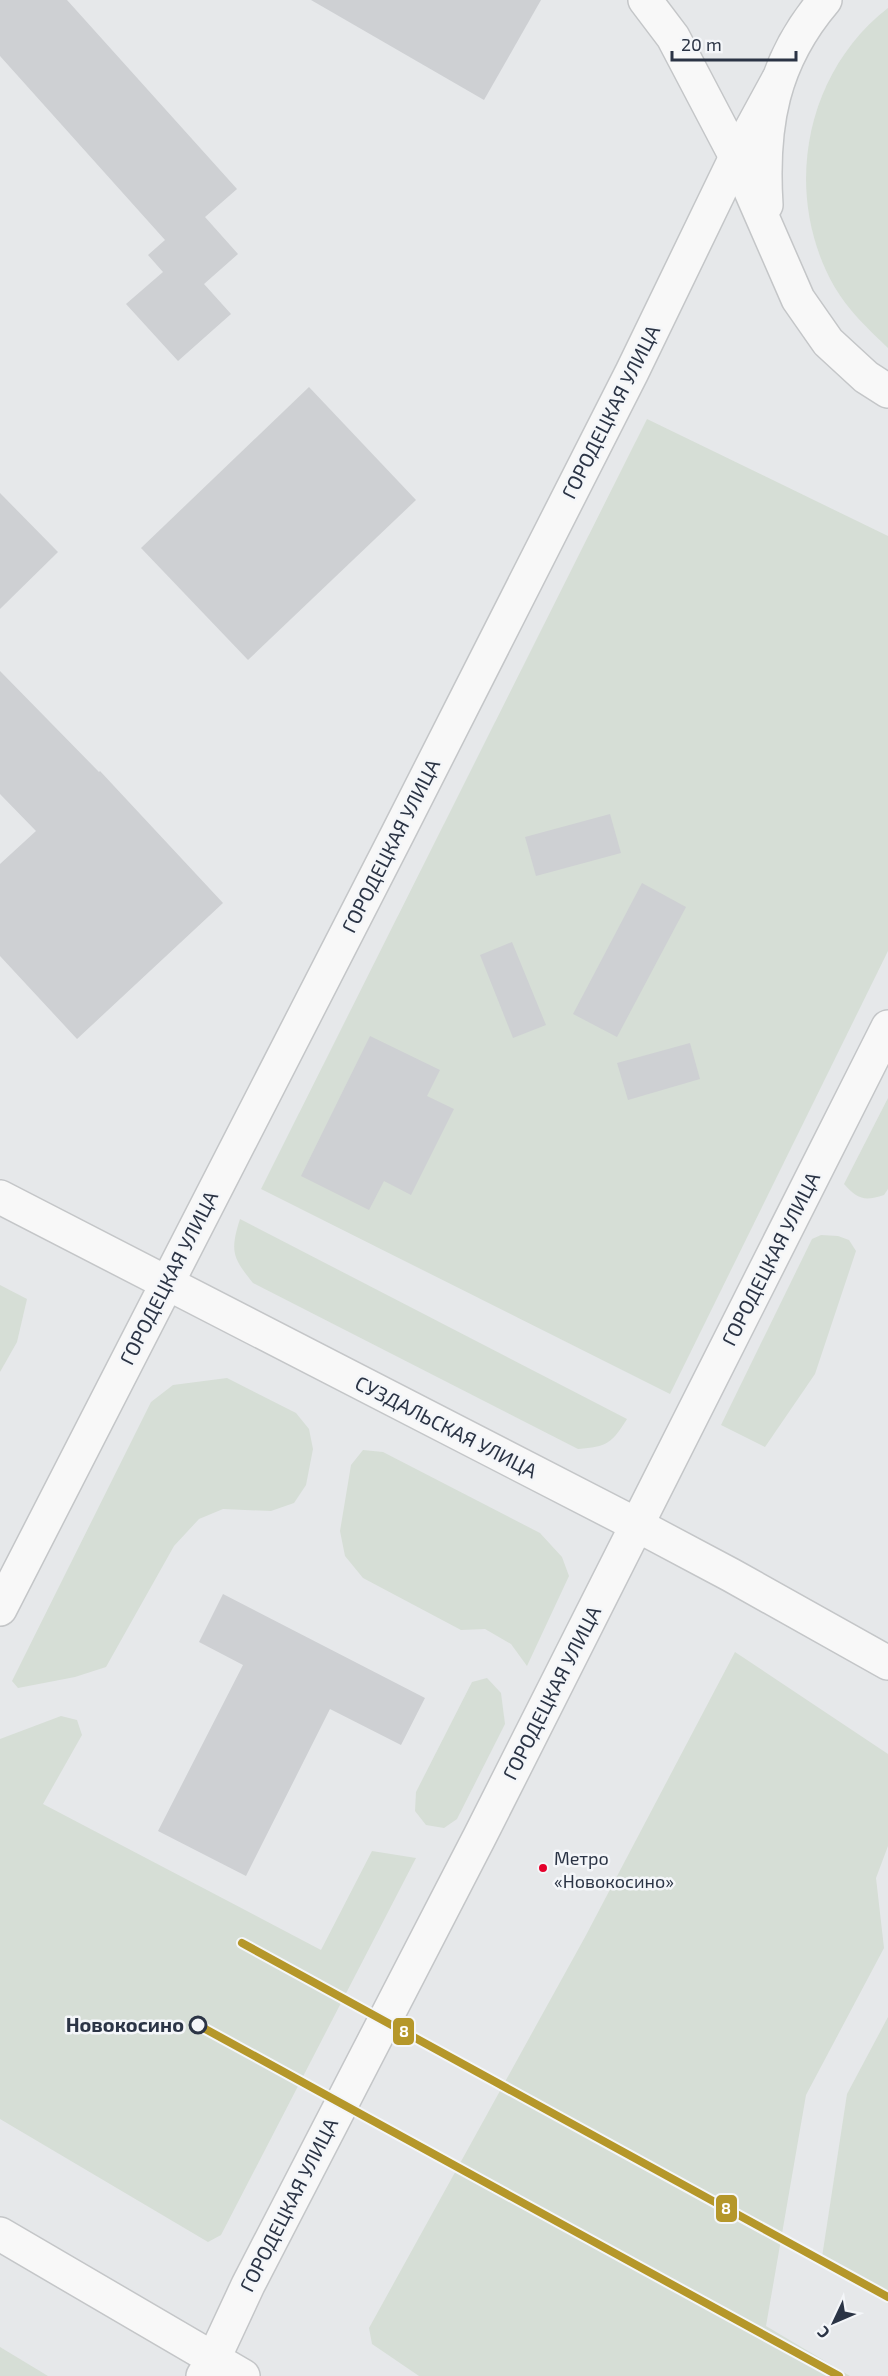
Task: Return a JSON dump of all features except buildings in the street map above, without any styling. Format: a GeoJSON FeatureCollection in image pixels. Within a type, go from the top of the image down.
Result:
{"type":"FeatureCollection","features":[{"type":"Feature","properties":{"kind":"street"},"geometry":{"type":"LineString","coordinates":[[645,0],[673,37],[736,157],[798,299],[828,342],[866,377],[888,391]]}},
{"type":"Feature","properties":{"kind":"street"},"geometry":{"type":"LineString","coordinates":[[777,254],[766,208],[763,161],[768,117],[778,80],[795,42],[825,0]]}},
{"type":"Feature","properties":{"kind":"street","name":"ГОРОДЕЦКАЯ УЛИЦА"},"geometry":{"type":"LineString","coordinates":[[0,1609],[632,372],[736,157],[778,80]]}},
{"type":"Feature","properties":{"kind":"street","name":"ГОРОДЕЦКАЯ УЛИЦА"},"geometry":{"type":"LineString","coordinates":[[208,2367],[248,2284],[465,1864],[888,1027]]}},
{"type":"Feature","properties":{"kind":"street","name":"СУЗДАЛЬСКАЯ УЛИЦА"},"geometry":{"type":"LineString","coordinates":[[0,1197],[637,1525],[888,1663]]}},
{"type":"Feature","properties":{"kind":"street"},"geometry":{"type":"LineString","coordinates":[[0,2234],[208,2367],[243,2376]]}},
{"type":"Feature","properties":{"kind":"shaded area"},"geometry":{"type":"Polygon","coordinates":[[[888,8],[888,348],[852,311],[834,286],[818,250],[809,213],[806,175],[810,137],[820,100],[837,66],[859,35],[888,8]]]}},
{"type":"Feature","properties":{"kind":"shaded area"},"geometry":{"type":"Polygon","coordinates":[[[647,419],[888,536],[888,951],[670,1394],[261,1189],[647,419]]]}},
{"type":"Feature","properties":{"kind":"shaded area"},"geometry":{"type":"Polygon","coordinates":[[[888,1098],[888,1189],[884,1195],[862,1198],[844,1184],[888,1098]]]}},
{"type":"Feature","properties":{"kind":"shaded area"},"geometry":{"type":"Polygon","coordinates":[[[240,1219],[627,1419],[613,1439],[596,1447],[578,1449],[253,1283],[241,1267],[235,1253],[235,1239],[240,1219]]]}},
{"type":"Feature","properties":{"kind":"shaded area"},"geometry":{"type":"Polygon","coordinates":[[[821,1235],[838,1236],[849,1240],[856,1251],[815,1374],[765,1447],[721,1425],[812,1239],[821,1235]]]}},
{"type":"Feature","properties":{"kind":"shaded area"},"geometry":{"type":"Polygon","coordinates":[[[0,1285],[27,1299],[17,1342],[0,1372],[0,1285]]]}},
{"type":"Feature","properties":{"kind":"shaded area"},"geometry":{"type":"Polygon","coordinates":[[[227,1378],[296,1413],[309,1429],[313,1449],[306,1485],[294,1503],[271,1511],[223,1509],[199,1519],[174,1546],[106,1667],[75,1677],[18,1688],[12,1681],[151,1402],[173,1385],[227,1378]]]}},
{"type":"Feature","properties":{"kind":"shaded area"},"geometry":{"type":"Polygon","coordinates":[[[363,1450],[383,1452],[540,1533],[562,1557],[569,1576],[527,1666],[511,1644],[485,1629],[461,1630],[363,1578],[345,1556],[340,1531],[351,1465],[363,1450]]]}},
{"type":"Feature","properties":{"kind":"shaded area"},"geometry":{"type":"Polygon","coordinates":[[[735,1652],[888,1754],[888,1846],[876,1878],[884,1948],[806,2095],[766,2326],[850,2376],[419,2376],[372,2344],[369,2328],[585,1937],[735,1652]]]}},
{"type":"Feature","properties":{"kind":"shaded area"},"geometry":{"type":"Polygon","coordinates":[[[487,1678],[501,1693],[505,1724],[457,1819],[444,1828],[426,1825],[415,1811],[416,1792],[472,1682],[487,1678]]]}},
{"type":"Feature","properties":{"kind":"shaded area"},"geometry":{"type":"Polygon","coordinates":[[[61,1716],[77,1720],[82,1735],[43,1804],[321,1950],[372,1851],[416,1858],[221,2235],[208,2242],[0,2119],[0,1739],[61,1716]]]}},
{"type":"Feature","properties":{"kind":"shaded area"},"geometry":{"type":"Polygon","coordinates":[[[888,2017],[888,2298],[822,2257],[847,2094],[888,2017]]]}},
{"type":"Feature","properties":{"kind":"shaded area"},"geometry":{"type":"Polygon","coordinates":[[[0,2347],[48,2376],[0,2376],[0,2347]]]}},
{"type":"Feature","properties":{"kind":"transit line","name":"8"},"geometry":{"type":"LineString","coordinates":[[242,1943],[888,2297]]}},
{"type":"Feature","properties":{"kind":"transit line","name":"8"},"geometry":{"type":"LineString","coordinates":[[198,2025],[839,2376]]}},
{"type":"Feature","properties":{"kind":"place","name":"Метро «Новокосино»"},"geometry":{"type":"Point","coordinates":[543,1868]}},
{"type":"Feature","properties":{"kind":"place","name":"Новокосино"},"geometry":{"type":"Point","coordinates":[198,2025]}}]}
